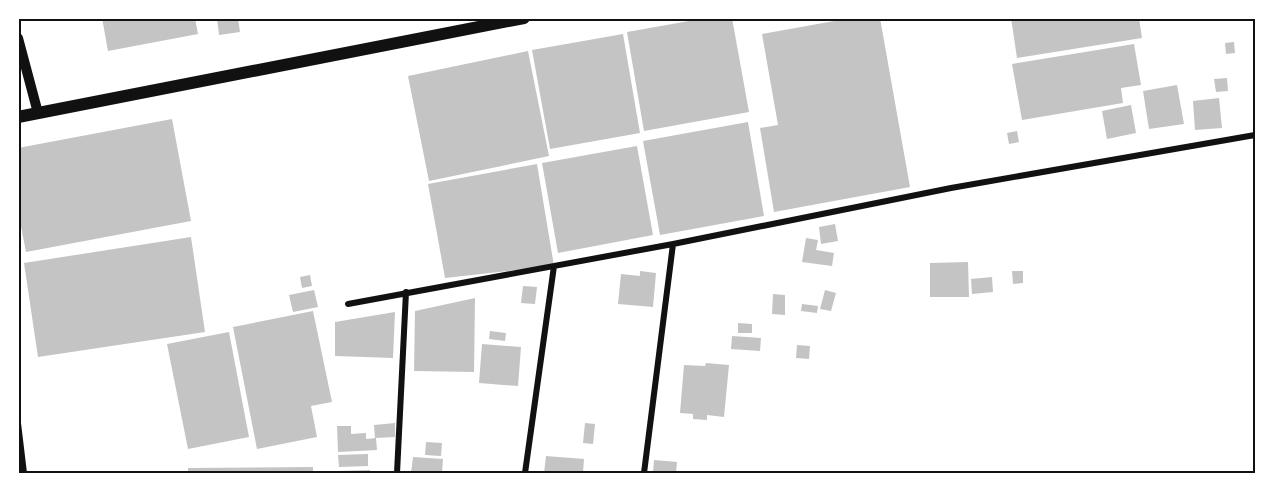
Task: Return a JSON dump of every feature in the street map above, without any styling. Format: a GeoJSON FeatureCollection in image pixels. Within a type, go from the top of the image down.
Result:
{"type":"FeatureCollection","features":[{"type":"Feature","properties":{"kind":"main road"},"geometry":{"type":"LineString","coordinates":[[18,117],[524,18]]}},
{"type":"Feature","properties":{"kind":"street"},"geometry":{"type":"LineString","coordinates":[[18,38],[38,113]]}},
{"type":"Feature","properties":{"kind":"street"},"geometry":{"type":"LineString","coordinates":[[348,304],[673,244],[951,188],[1255,135]]}},
{"type":"Feature","properties":{"kind":"street"},"geometry":{"type":"LineString","coordinates":[[644,473],[673,244]]}},
{"type":"Feature","properties":{"kind":"street"},"geometry":{"type":"LineString","coordinates":[[525,473],[554,266]]}},
{"type":"Feature","properties":{"kind":"street"},"geometry":{"type":"LineString","coordinates":[[397,473],[406,292]]}},
{"type":"Feature","properties":{"kind":"street"},"geometry":{"type":"LineString","coordinates":[[18,423],[24,473]]}},
{"type":"Feature","properties":{"kind":"building"},"geometry":{"type":"Polygon","coordinates":[[[102,18],[195,18],[198,34],[108,51],[102,18]]]}},
{"type":"Feature","properties":{"kind":"building"},"geometry":{"type":"Polygon","coordinates":[[[217,18],[238,18],[240,32],[219,35],[217,18]]]}},
{"type":"Feature","properties":{"kind":"building"},"geometry":{"type":"Polygon","coordinates":[[[706,18],[732,18],[749,112],[644,131],[627,32],[706,18]]]}},
{"type":"Feature","properties":{"kind":"building"},"geometry":{"type":"Polygon","coordinates":[[[851,18],[880,18],[910,187],[774,212],[760,128],[778,125],[762,34],[851,18]]]}},
{"type":"Feature","properties":{"kind":"building"},"geometry":{"type":"Polygon","coordinates":[[[1011,18],[1139,18],[1142,38],[1017,58],[1011,18]]]}},
{"type":"Feature","properties":{"kind":"building"},"geometry":{"type":"Polygon","coordinates":[[[623,34],[640,133],[550,149],[532,50],[623,34]]]}},
{"type":"Feature","properties":{"kind":"building"},"geometry":{"type":"Polygon","coordinates":[[[1234,42],[1235,53],[1226,54],[1225,43],[1234,42]]]}},
{"type":"Feature","properties":{"kind":"building"},"geometry":{"type":"Polygon","coordinates":[[[1134,44],[1141,85],[1121,88],[1123,103],[1022,120],[1012,64],[1134,44]]]}},
{"type":"Feature","properties":{"kind":"building"},"geometry":{"type":"Polygon","coordinates":[[[528,51],[549,156],[429,181],[408,76],[528,51]]]}},
{"type":"Feature","properties":{"kind":"building"},"geometry":{"type":"Polygon","coordinates":[[[1227,78],[1228,91],[1216,92],[1214,79],[1227,78]]]}},
{"type":"Feature","properties":{"kind":"building"},"geometry":{"type":"Polygon","coordinates":[[[1177,85],[1184,124],[1149,129],[1143,91],[1177,85]]]}},
{"type":"Feature","properties":{"kind":"building"},"geometry":{"type":"Polygon","coordinates":[[[1219,98],[1222,128],[1195,130],[1193,101],[1219,98]]]}},
{"type":"Feature","properties":{"kind":"building"},"geometry":{"type":"Polygon","coordinates":[[[1131,105],[1136,133],[1107,139],[1102,111],[1131,105]]]}},
{"type":"Feature","properties":{"kind":"building"},"geometry":{"type":"Polygon","coordinates":[[[172,119],[191,221],[26,252],[18,211],[18,148],[172,119]]]}},
{"type":"Feature","properties":{"kind":"building"},"geometry":{"type":"Polygon","coordinates":[[[748,122],[764,216],[660,235],[643,141],[748,122]]]}},
{"type":"Feature","properties":{"kind":"building"},"geometry":{"type":"Polygon","coordinates":[[[1017,131],[1019,142],[1009,144],[1007,133],[1017,131]]]}},
{"type":"Feature","properties":{"kind":"building"},"geometry":{"type":"Polygon","coordinates":[[[637,146],[653,235],[558,253],[542,163],[637,146]]]}},
{"type":"Feature","properties":{"kind":"building"},"geometry":{"type":"Polygon","coordinates":[[[537,164],[554,266],[445,278],[428,184],[537,164]]]}},
{"type":"Feature","properties":{"kind":"building"},"geometry":{"type":"Polygon","coordinates":[[[835,224],[838,241],[821,244],[819,227],[835,224]]]}},
{"type":"Feature","properties":{"kind":"building"},"geometry":{"type":"Polygon","coordinates":[[[191,237],[205,332],[38,357],[24,263],[191,237]]]}},
{"type":"Feature","properties":{"kind":"building"},"geometry":{"type":"Polygon","coordinates":[[[806,238],[818,240],[816,250],[834,253],[832,266],[802,262],[806,238]]]}},
{"type":"Feature","properties":{"kind":"building"},"geometry":{"type":"Polygon","coordinates":[[[968,262],[969,297],[930,297],[930,263],[968,262]]]}},
{"type":"Feature","properties":{"kind":"building"},"geometry":{"type":"Polygon","coordinates":[[[640,271],[656,273],[653,307],[618,304],[621,274],[640,276],[640,271]]]}},
{"type":"Feature","properties":{"kind":"building"},"geometry":{"type":"Polygon","coordinates":[[[1012,271],[1023,271],[1023,283],[1013,284],[1012,271]]]}},
{"type":"Feature","properties":{"kind":"building"},"geometry":{"type":"Polygon","coordinates":[[[310,275],[312,286],[302,288],[300,277],[310,275]]]}},
{"type":"Feature","properties":{"kind":"building"},"geometry":{"type":"Polygon","coordinates":[[[992,277],[993,292],[972,294],[971,279],[992,277]]]}},
{"type":"Feature","properties":{"kind":"building"},"geometry":{"type":"Polygon","coordinates":[[[523,286],[537,287],[535,304],[521,303],[523,286]]]}},
{"type":"Feature","properties":{"kind":"building"},"geometry":{"type":"Polygon","coordinates":[[[314,290],[318,307],[293,312],[289,295],[314,290]]]}},
{"type":"Feature","properties":{"kind":"building"},"geometry":{"type":"Polygon","coordinates":[[[825,290],[836,293],[831,311],[820,309],[825,290]]]}},
{"type":"Feature","properties":{"kind":"building"},"geometry":{"type":"Polygon","coordinates":[[[773,294],[785,295],[785,315],[772,314],[773,294]]]}},
{"type":"Feature","properties":{"kind":"building"},"geometry":{"type":"Polygon","coordinates":[[[475,298],[474,372],[414,371],[415,311],[475,298]]]}},
{"type":"Feature","properties":{"kind":"building"},"geometry":{"type":"Polygon","coordinates":[[[802,304],[818,306],[817,313],[801,311],[802,304]]]}},
{"type":"Feature","properties":{"kind":"building"},"geometry":{"type":"Polygon","coordinates":[[[313,311],[332,402],[311,406],[317,437],[257,449],[233,327],[313,311]]]}},
{"type":"Feature","properties":{"kind":"building"},"geometry":{"type":"Polygon","coordinates":[[[395,312],[393,358],[335,356],[335,322],[395,312]]]}},
{"type":"Feature","properties":{"kind":"building"},"geometry":{"type":"Polygon","coordinates":[[[738,323],[752,324],[752,333],[738,333],[738,323]]]}},
{"type":"Feature","properties":{"kind":"building"},"geometry":{"type":"Polygon","coordinates":[[[490,331],[506,333],[505,341],[489,339],[490,331]]]}},
{"type":"Feature","properties":{"kind":"building"},"geometry":{"type":"Polygon","coordinates":[[[229,332],[249,437],[188,449],[167,344],[229,332]]]}},
{"type":"Feature","properties":{"kind":"building"},"geometry":{"type":"Polygon","coordinates":[[[732,336],[761,338],[760,351],[731,349],[732,336]]]}},
{"type":"Feature","properties":{"kind":"building"},"geometry":{"type":"Polygon","coordinates":[[[482,344],[521,347],[518,386],[479,383],[482,344]]]}},
{"type":"Feature","properties":{"kind":"building"},"geometry":{"type":"Polygon","coordinates":[[[797,345],[810,346],[809,359],[796,358],[797,345]]]}},
{"type":"Feature","properties":{"kind":"building"},"geometry":{"type":"Polygon","coordinates":[[[706,363],[729,365],[724,417],[707,415],[707,420],[693,419],[693,414],[680,413],[684,365],[705,366],[706,363]]]}},
{"type":"Feature","properties":{"kind":"building"},"geometry":{"type":"Polygon","coordinates":[[[395,423],[395,437],[375,438],[374,425],[395,423]]]}},
{"type":"Feature","properties":{"kind":"building"},"geometry":{"type":"Polygon","coordinates":[[[585,423],[595,424],[593,444],[583,443],[585,423]]]}},
{"type":"Feature","properties":{"kind":"building"},"geometry":{"type":"Polygon","coordinates":[[[337,426],[351,426],[351,434],[366,433],[366,439],[376,438],[377,450],[338,452],[337,426]]]}},
{"type":"Feature","properties":{"kind":"building"},"geometry":{"type":"Polygon","coordinates":[[[426,442],[442,443],[441,456],[425,455],[426,442]]]}},
{"type":"Feature","properties":{"kind":"building"},"geometry":{"type":"Polygon","coordinates":[[[368,454],[368,466],[339,467],[338,455],[368,454]]]}},
{"type":"Feature","properties":{"kind":"building"},"geometry":{"type":"Polygon","coordinates":[[[546,456],[584,459],[583,473],[544,473],[546,456]]]}},
{"type":"Feature","properties":{"kind":"building"},"geometry":{"type":"Polygon","coordinates":[[[413,457],[443,459],[442,473],[411,473],[413,457]]]}},
{"type":"Feature","properties":{"kind":"building"},"geometry":{"type":"Polygon","coordinates":[[[654,460],[677,462],[676,473],[653,473],[654,460]]]}},
{"type":"Feature","properties":{"kind":"building"},"geometry":{"type":"Polygon","coordinates":[[[313,467],[313,473],[188,473],[188,468],[313,467]]]}},
{"type":"Feature","properties":{"kind":"building"},"geometry":{"type":"Polygon","coordinates":[[[370,470],[370,473],[338,473],[338,471],[370,470]]]}}]}
